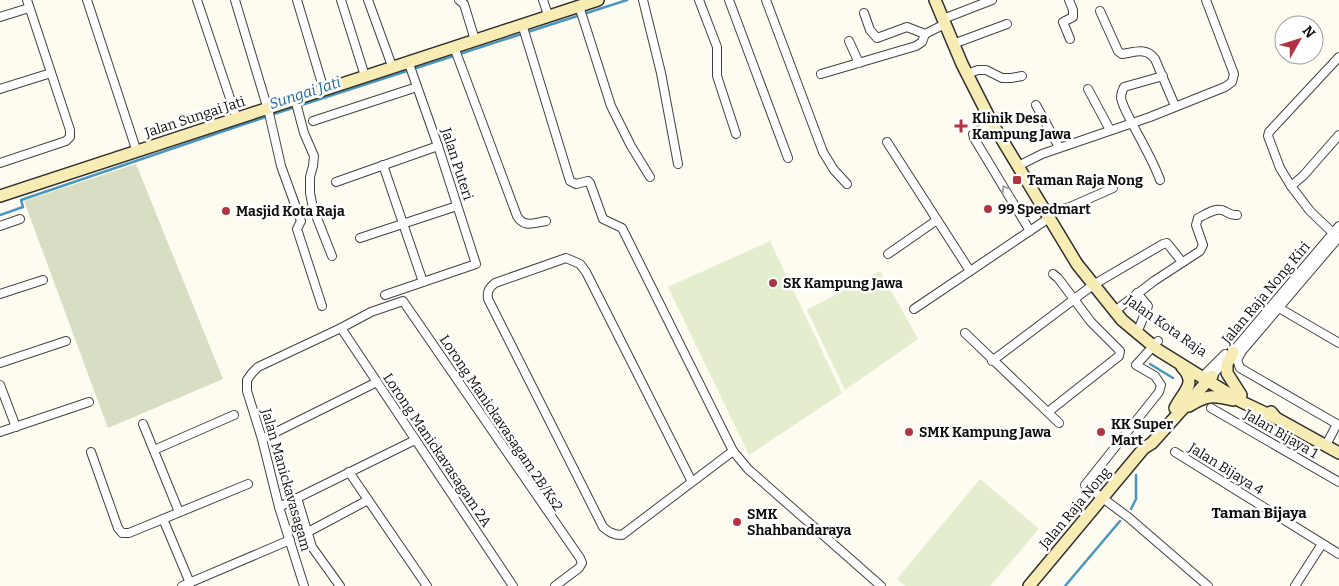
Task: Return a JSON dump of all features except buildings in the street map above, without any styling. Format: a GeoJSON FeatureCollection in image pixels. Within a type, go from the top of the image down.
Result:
{"type":"FeatureCollection","features":[{"type":"Feature","properties":{"kind":"main road","name":"Jalan Sungai Jati"},"geometry":{"type":"LineString","coordinates":[[0,196],[237,118],[269,114],[296,105],[324,90],[392,66],[410,67],[456,52],[475,40],[523,30],[548,15],[581,11],[598,0]]}},
{"type":"Feature","properties":{"kind":"main road","name":"Jalan Kota Raja"},"geometry":{"type":"LineString","coordinates":[[937,1],[966,74],[992,123],[1078,264],[1117,313],[1139,328],[1155,343],[1207,377],[1339,453]]}},
{"type":"Feature","properties":{"kind":"main road"},"geometry":{"type":"LineString","coordinates":[[1117,313],[1122,320],[1155,343],[1176,361],[1189,375],[1188,388],[1177,410]]}},
{"type":"Feature","properties":{"kind":"main road"},"geometry":{"type":"LineString","coordinates":[[1233,352],[1227,364],[1228,373],[1241,398]]}},
{"type":"Feature","properties":{"kind":"main road"},"geometry":{"type":"LineString","coordinates":[[1176,361],[1207,377]]}},
{"type":"Feature","properties":{"kind":"main road","name":"Jalan Raja Nong"},"geometry":{"type":"LineString","coordinates":[[1029,586],[1144,448],[1147,439],[1207,377]]}},
{"type":"Feature","properties":{"kind":"main road"},"geometry":{"type":"LineString","coordinates":[[1177,410],[1206,397],[1241,398]]}},
{"type":"Feature","properties":{"kind":"street"},"geometry":{"type":"LineString","coordinates":[[87,0],[137,152]]}},
{"type":"Feature","properties":{"kind":"street"},"geometry":{"type":"LineString","coordinates":[[198,0],[237,118]]}},
{"type":"Feature","properties":{"kind":"street"},"geometry":{"type":"LineString","coordinates":[[235,0],[269,114],[281,166],[301,221],[297,230],[322,306]]}},
{"type":"Feature","properties":{"kind":"street"},"geometry":{"type":"LineString","coordinates":[[297,0],[324,90]]}},
{"type":"Feature","properties":{"kind":"street"},"geometry":{"type":"LineString","coordinates":[[341,0],[365,76]]}},
{"type":"Feature","properties":{"kind":"street"},"geometry":{"type":"LineString","coordinates":[[368,0],[392,66]]}},
{"type":"Feature","properties":{"kind":"street"},"geometry":{"type":"LineString","coordinates":[[459,0],[464,4],[475,40]]}},
{"type":"Feature","properties":{"kind":"street"},"geometry":{"type":"LineString","coordinates":[[543,0],[548,15]]}},
{"type":"Feature","properties":{"kind":"street"},"geometry":{"type":"LineString","coordinates":[[643,0],[661,73],[678,164]]}},
{"type":"Feature","properties":{"kind":"street"},"geometry":{"type":"LineString","coordinates":[[699,0],[716,48],[717,76],[736,134]]}},
{"type":"Feature","properties":{"kind":"street"},"geometry":{"type":"LineString","coordinates":[[729,0],[788,158]]}},
{"type":"Feature","properties":{"kind":"street"},"geometry":{"type":"LineString","coordinates":[[766,0],[823,152],[834,170],[847,184]]}},
{"type":"Feature","properties":{"kind":"street"},"geometry":{"type":"LineString","coordinates":[[821,74],[916,46],[922,42],[925,34],[944,21],[992,0]]}},
{"type":"Feature","properties":{"kind":"street"},"geometry":{"type":"LineString","coordinates":[[1069,0],[1073,10],[1073,17],[1063,22],[1070,39]]}},
{"type":"Feature","properties":{"kind":"street"},"geometry":{"type":"LineString","coordinates":[[1018,166],[1059,147],[1150,117],[1225,87],[1232,82],[1234,74],[1206,0]]}},
{"type":"Feature","properties":{"kind":"street"},"geometry":{"type":"LineString","coordinates":[[0,17],[28,4],[70,130],[70,137],[66,142],[0,162]]}},
{"type":"Feature","properties":{"kind":"street"},"geometry":{"type":"LineString","coordinates":[[581,11],[611,106],[631,146],[650,177]]}},
{"type":"Feature","properties":{"kind":"street"},"geometry":{"type":"LineString","coordinates":[[1100,11],[1118,51],[1122,54],[1145,51],[1150,53],[1155,59],[1174,106]]}},
{"type":"Feature","properties":{"kind":"street"},"geometry":{"type":"LineString","coordinates":[[864,12],[870,30],[877,38],[907,27],[925,34]]}},
{"type":"Feature","properties":{"kind":"street"},"geometry":{"type":"LineString","coordinates":[[954,44],[1007,24]]}},
{"type":"Feature","properties":{"kind":"street"},"geometry":{"type":"LineString","coordinates":[[523,30],[570,181],[576,184],[588,181],[603,219],[622,228],[733,451],[748,469],[881,586]]}},
{"type":"Feature","properties":{"kind":"street"},"geometry":{"type":"LineString","coordinates":[[849,41],[859,63]]}},
{"type":"Feature","properties":{"kind":"street"},"geometry":{"type":"LineString","coordinates":[[456,52],[520,222],[527,225],[546,221]]}},
{"type":"Feature","properties":{"kind":"street"},"geometry":{"type":"LineString","coordinates":[[1326,445],[1337,424],[1240,368],[1238,356],[1337,238],[1310,210],[1291,186],[1280,168],[1268,136],[1269,132],[1339,56]]}},
{"type":"Feature","properties":{"kind":"street","name":"Jalan Puteri"},"geometry":{"type":"LineString","coordinates":[[410,67],[476,264],[423,282]]}},
{"type":"Feature","properties":{"kind":"street"},"geometry":{"type":"LineString","coordinates":[[966,74],[978,70],[986,70],[1002,78],[1022,76]]}},
{"type":"Feature","properties":{"kind":"street"},"geometry":{"type":"LineString","coordinates":[[0,89],[51,73]]}},
{"type":"Feature","properties":{"kind":"street"},"geometry":{"type":"LineString","coordinates":[[1160,180],[1156,168],[1123,106],[1121,97],[1124,87],[1163,76]]}},
{"type":"Feature","properties":{"kind":"street"},"geometry":{"type":"LineString","coordinates":[[313,121],[417,87]]}},
{"type":"Feature","properties":{"kind":"street"},"geometry":{"type":"LineString","coordinates":[[1088,89],[1110,130]]}},
{"type":"Feature","properties":{"kind":"street"},"geometry":{"type":"LineString","coordinates":[[296,105],[304,133],[314,156],[314,166],[310,177],[311,200],[332,256]]}},
{"type":"Feature","properties":{"kind":"street"},"geometry":{"type":"LineString","coordinates":[[1036,105],[1059,147]]}},
{"type":"Feature","properties":{"kind":"street"},"geometry":{"type":"LineString","coordinates":[[992,123],[974,134],[974,138],[1030,231]]}},
{"type":"Feature","properties":{"kind":"street"},"geometry":{"type":"LineString","coordinates":[[1291,186],[1303,176],[1339,135]]}},
{"type":"Feature","properties":{"kind":"street"},"geometry":{"type":"LineString","coordinates":[[887,142],[970,271]]}},
{"type":"Feature","properties":{"kind":"street"},"geometry":{"type":"LineString","coordinates":[[336,182],[438,146]]}},
{"type":"Feature","properties":{"kind":"street"},"geometry":{"type":"LineString","coordinates":[[384,165],[423,282],[385,295]]}},
{"type":"Feature","properties":{"kind":"street"},"geometry":{"type":"LineString","coordinates":[[914,309],[1030,231],[1048,215],[1113,188]]}},
{"type":"Feature","properties":{"kind":"street"},"geometry":{"type":"LineString","coordinates":[[360,238],[457,206]]}},
{"type":"Feature","properties":{"kind":"street"},"geometry":{"type":"LineString","coordinates":[[1117,313],[1137,293],[1200,251],[1203,245],[1196,226],[1198,218],[1216,210],[1222,210],[1233,216],[1237,215]]}},
{"type":"Feature","properties":{"kind":"street"},"geometry":{"type":"LineString","coordinates":[[0,226],[20,219]]}},
{"type":"Feature","properties":{"kind":"street"},"geometry":{"type":"LineString","coordinates":[[888,254],[937,220]]}},
{"type":"Feature","properties":{"kind":"street","name":"Jalan Raja Nong Kiri"},"geometry":{"type":"LineString","coordinates":[[1207,377],[1240,345],[1242,340],[1337,238],[1339,226]]}},
{"type":"Feature","properties":{"kind":"street"},"geometry":{"type":"LineString","coordinates":[[992,360],[1094,285],[1163,244],[1167,243],[1171,246],[1182,262]]}},
{"type":"Feature","properties":{"kind":"street"},"geometry":{"type":"LineString","coordinates":[[692,482],[586,272],[580,264],[566,258],[494,283],[490,288],[488,299],[603,527],[609,532],[615,535],[622,535],[733,451]]}},
{"type":"Feature","properties":{"kind":"street"},"geometry":{"type":"LineString","coordinates":[[1048,412],[1119,356],[1120,351],[1091,322],[1053,274]]}},
{"type":"Feature","properties":{"kind":"street"},"geometry":{"type":"LineString","coordinates":[[0,294],[43,280]]}},
{"type":"Feature","properties":{"kind":"street"},"geometry":{"type":"LineString","coordinates":[[1137,293],[1148,306],[1139,328]]}},
{"type":"Feature","properties":{"kind":"street","name":"Lorong Manickavasagam 2B/Ks2"},"geometry":{"type":"LineString","coordinates":[[341,328],[371,312],[403,301],[580,558],[582,564],[579,568],[556,586]]}},
{"type":"Feature","properties":{"kind":"street"},"geometry":{"type":"LineString","coordinates":[[1279,308],[1339,343]]}},
{"type":"Feature","properties":{"kind":"street","name":"Jalan Manickavasagam"},"geometry":{"type":"LineString","coordinates":[[304,586],[279,507],[262,439],[247,390],[247,380],[258,367],[341,328]]}},
{"type":"Feature","properties":{"kind":"street","name":"Lorong Manickavasagam 2A"},"geometry":{"type":"LineString","coordinates":[[341,328],[513,586]]}},
{"type":"Feature","properties":{"kind":"street"},"geometry":{"type":"LineString","coordinates":[[965,333],[1059,423]]}},
{"type":"Feature","properties":{"kind":"street"},"geometry":{"type":"LineString","coordinates":[[1207,377],[1237,342],[1242,340]]}},
{"type":"Feature","properties":{"kind":"street"},"geometry":{"type":"LineString","coordinates":[[0,363],[66,341]]}},
{"type":"Feature","properties":{"kind":"street"},"geometry":{"type":"LineString","coordinates":[[1155,343],[1136,365],[1155,376],[1161,384],[1159,392],[1085,485],[1128,517],[1208,586]]}},
{"type":"Feature","properties":{"kind":"street"},"geometry":{"type":"LineString","coordinates":[[262,439],[377,382]]}},
{"type":"Feature","properties":{"kind":"street"},"geometry":{"type":"LineString","coordinates":[[0,385],[16,427]]}},
{"type":"Feature","properties":{"kind":"street"},"geometry":{"type":"LineString","coordinates":[[0,432],[89,402]]}},
{"type":"Feature","properties":{"kind":"street","name":"Jalan Bijaya 1"},"geometry":{"type":"LineString","coordinates":[[1211,408],[1339,482]]}},
{"type":"Feature","properties":{"kind":"street"},"geometry":{"type":"LineString","coordinates":[[154,450],[234,415]]}},
{"type":"Feature","properties":{"kind":"street"},"geometry":{"type":"LineString","coordinates":[[143,424],[179,512]]}},
{"type":"Feature","properties":{"kind":"street"},"geometry":{"type":"LineString","coordinates":[[279,507],[414,440]]}},
{"type":"Feature","properties":{"kind":"street"},"geometry":{"type":"LineString","coordinates":[[91,452],[118,528],[122,532],[128,532],[248,484]]}},
{"type":"Feature","properties":{"kind":"street","name":"Jalan Bijaya 4"},"geometry":{"type":"LineString","coordinates":[[1176,452],[1339,554]]}},
{"type":"Feature","properties":{"kind":"street"},"geometry":{"type":"LineString","coordinates":[[349,472],[426,586]]}},
{"type":"Feature","properties":{"kind":"street"},"geometry":{"type":"LineString","coordinates":[[297,498],[312,547],[340,586]]}},
{"type":"Feature","properties":{"kind":"street"},"geometry":{"type":"LineString","coordinates":[[308,532],[368,500]]}},
{"type":"Feature","properties":{"kind":"street"},"geometry":{"type":"LineString","coordinates":[[162,519],[186,584],[290,540]]}},
{"type":"Feature","properties":{"kind":"street"},"geometry":{"type":"LineString","coordinates":[[1295,586],[1322,544]]}},
{"type":"Feature","properties":{"kind":"green space"},"geometry":{"type":"Polygon","coordinates":[[[136,164],[223,379],[108,428],[24,201],[136,164]]]}},
{"type":"Feature","properties":{"kind":"green space"},"geometry":{"type":"Polygon","coordinates":[[[770,241],[842,393],[749,455],[668,287],[770,241]]]}},
{"type":"Feature","properties":{"kind":"green space"},"geometry":{"type":"Polygon","coordinates":[[[880,271],[918,339],[845,390],[807,310],[880,271]]]}},
{"type":"Feature","properties":{"kind":"green space"},"geometry":{"type":"Polygon","coordinates":[[[980,479],[1039,529],[990,586],[905,586],[897,579],[980,479]]]}},
{"type":"Feature","properties":{"kind":"waterway","name":"Sungai Jati"},"geometry":{"type":"LineString","coordinates":[[0,215],[23,207],[21,200],[280,112],[627,0]]}},
{"type":"Feature","properties":{"kind":"waterway"},"geometry":{"type":"LineString","coordinates":[[1150,364],[1173,378]]}},
{"type":"Feature","properties":{"kind":"waterway"},"geometry":{"type":"LineString","coordinates":[[1131,509],[1136,499],[1136,475]]}},
{"type":"Feature","properties":{"kind":"waterway"},"geometry":{"type":"LineString","coordinates":[[1065,586],[1120,521]]}},
{"type":"Feature","properties":{"kind":"place","name":"Klinik Desa Kampung Jawa"},"geometry":{"type":"Point","coordinates":[961,126]}},
{"type":"Feature","properties":{"kind":"place","name":"Taman Raja Nong"},"geometry":{"type":"Point","coordinates":[1017,180]}},
{"type":"Feature","properties":{"kind":"place","name":"99 Speedmart"},"geometry":{"type":"Point","coordinates":[988,209]}},
{"type":"Feature","properties":{"kind":"place","name":"Masjid Kota Raja"},"geometry":{"type":"Point","coordinates":[226,211]}},
{"type":"Feature","properties":{"kind":"place","name":"SK Kampung Jawa"},"geometry":{"type":"Point","coordinates":[773,283]}},
{"type":"Feature","properties":{"kind":"place","name":"SMK Kampung Jawa"},"geometry":{"type":"Point","coordinates":[909,432]}},
{"type":"Feature","properties":{"kind":"place","name":"KK Super Mart"},"geometry":{"type":"Point","coordinates":[1101,432]}},
{"type":"Feature","properties":{"kind":"place","name":"SMK Shahbandaraya"},"geometry":{"type":"Point","coordinates":[737,522]}},
{"type":"Feature","properties":{"kind":"district","name":"Taman Bijaya"},"geometry":{"type":"Point","coordinates":[1259,513]}}]}
